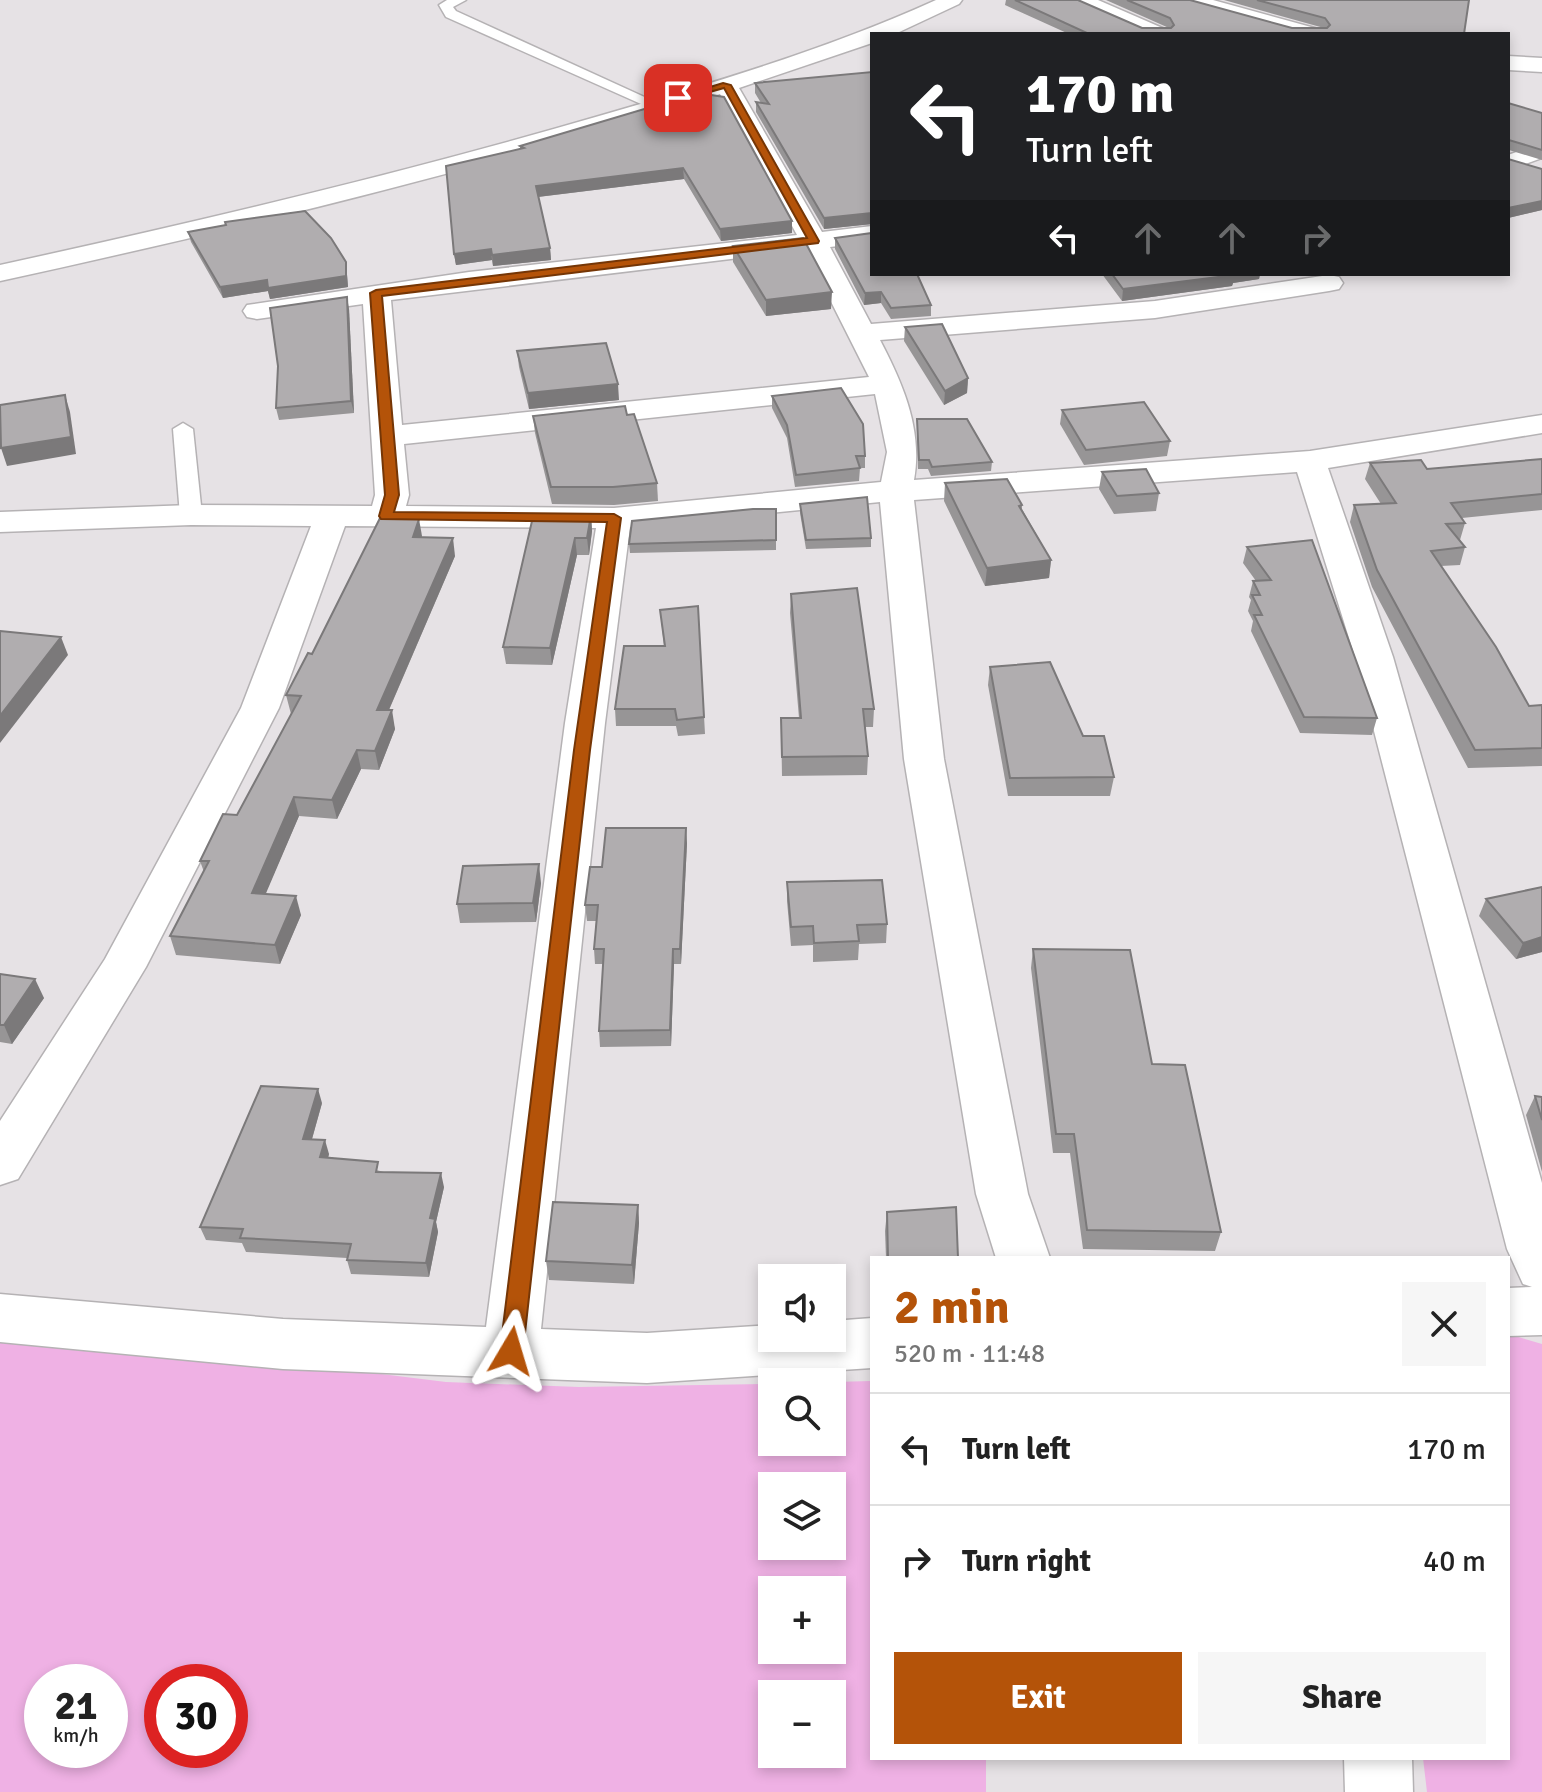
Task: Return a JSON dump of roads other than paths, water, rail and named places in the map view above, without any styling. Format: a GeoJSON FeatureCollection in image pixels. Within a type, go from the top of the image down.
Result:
{"type":"FeatureCollection","features":[{"type":"Feature","properties":{"kind":"street"},"geometry":{"type":"LineString","coordinates":[[882,32],[952,0]]}},
{"type":"Feature","properties":{"kind":"street"},"geometry":{"type":"LineString","coordinates":[[1081,0],[1155,32]]}},
{"type":"Feature","properties":{"kind":"street"},"geometry":{"type":"LineString","coordinates":[[1190,0],[1308,32]]}},
{"type":"Feature","properties":{"kind":"street"},"geometry":{"type":"LineString","coordinates":[[0,273],[354,193],[726,85],[870,37]]}},
{"type":"Feature","properties":{"kind":"street"},"geometry":{"type":"LineString","coordinates":[[1510,63],[1542,65]]}},
{"type":"Feature","properties":{"kind":"street"},"geometry":{"type":"LineString","coordinates":[[726,85],[814,241],[888,384],[903,452],[896,491],[924,759],[1002,1194],[1022,1256]]}},
{"type":"Feature","properties":{"kind":"street"},"geometry":{"type":"LineString","coordinates":[[1511,160],[1542,150]]}},
{"type":"Feature","properties":{"kind":"street"},"geometry":{"type":"LineString","coordinates":[[1511,160],[1542,171]]}},
{"type":"Feature","properties":{"kind":"street"},"geometry":{"type":"LineString","coordinates":[[257,311],[376,293],[870,234]]}},
{"type":"Feature","properties":{"kind":"street"},"geometry":{"type":"LineString","coordinates":[[863,333],[1124,314],[1261,297],[1329,283]]}},
{"type":"Feature","properties":{"kind":"street"},"geometry":{"type":"LineString","coordinates":[[376,293],[392,495],[386,516]]}},
{"type":"Feature","properties":{"kind":"street"},"geometry":{"type":"LineString","coordinates":[[388,436],[888,384]]}},
{"type":"Feature","properties":{"kind":"street"},"geometry":{"type":"LineString","coordinates":[[0,522],[33,518],[191,515],[614,518],[896,491],[1310,461],[1540,427]]}},
{"type":"Feature","properties":{"kind":"street"},"geometry":{"type":"LineString","coordinates":[[1310,461],[1374,657],[1534,1249],[1542,1268]]}},
{"type":"Feature","properties":{"kind":"street"},"geometry":{"type":"LineString","coordinates":[[0,1164],[123,967],[260,708],[332,516]]}},
{"type":"Feature","properties":{"kind":"street"},"geometry":{"type":"LineString","coordinates":[[511,1351],[585,723],[614,518]]}},
{"type":"Feature","properties":{"kind":"street"},"geometry":{"type":"LineString","coordinates":[[1510,1312],[1542,1311]]}},
{"type":"Feature","properties":{"kind":"street"},"geometry":{"type":"LineString","coordinates":[[0,1318],[283,1344],[647,1358],[870,1343]]}},
{"type":"Feature","properties":{"kind":"street"},"geometry":{"type":"LineString","coordinates":[[1378,1760],[1379,1792]]}},
{"type":"Feature","properties":{"kind":"lane"},"geometry":{"type":"LineString","coordinates":[[460,0],[445,5],[451,14],[655,105]]}},
{"type":"Feature","properties":{"kind":"lane"},"geometry":{"type":"LineString","coordinates":[[183,429],[191,515]]}}]}
